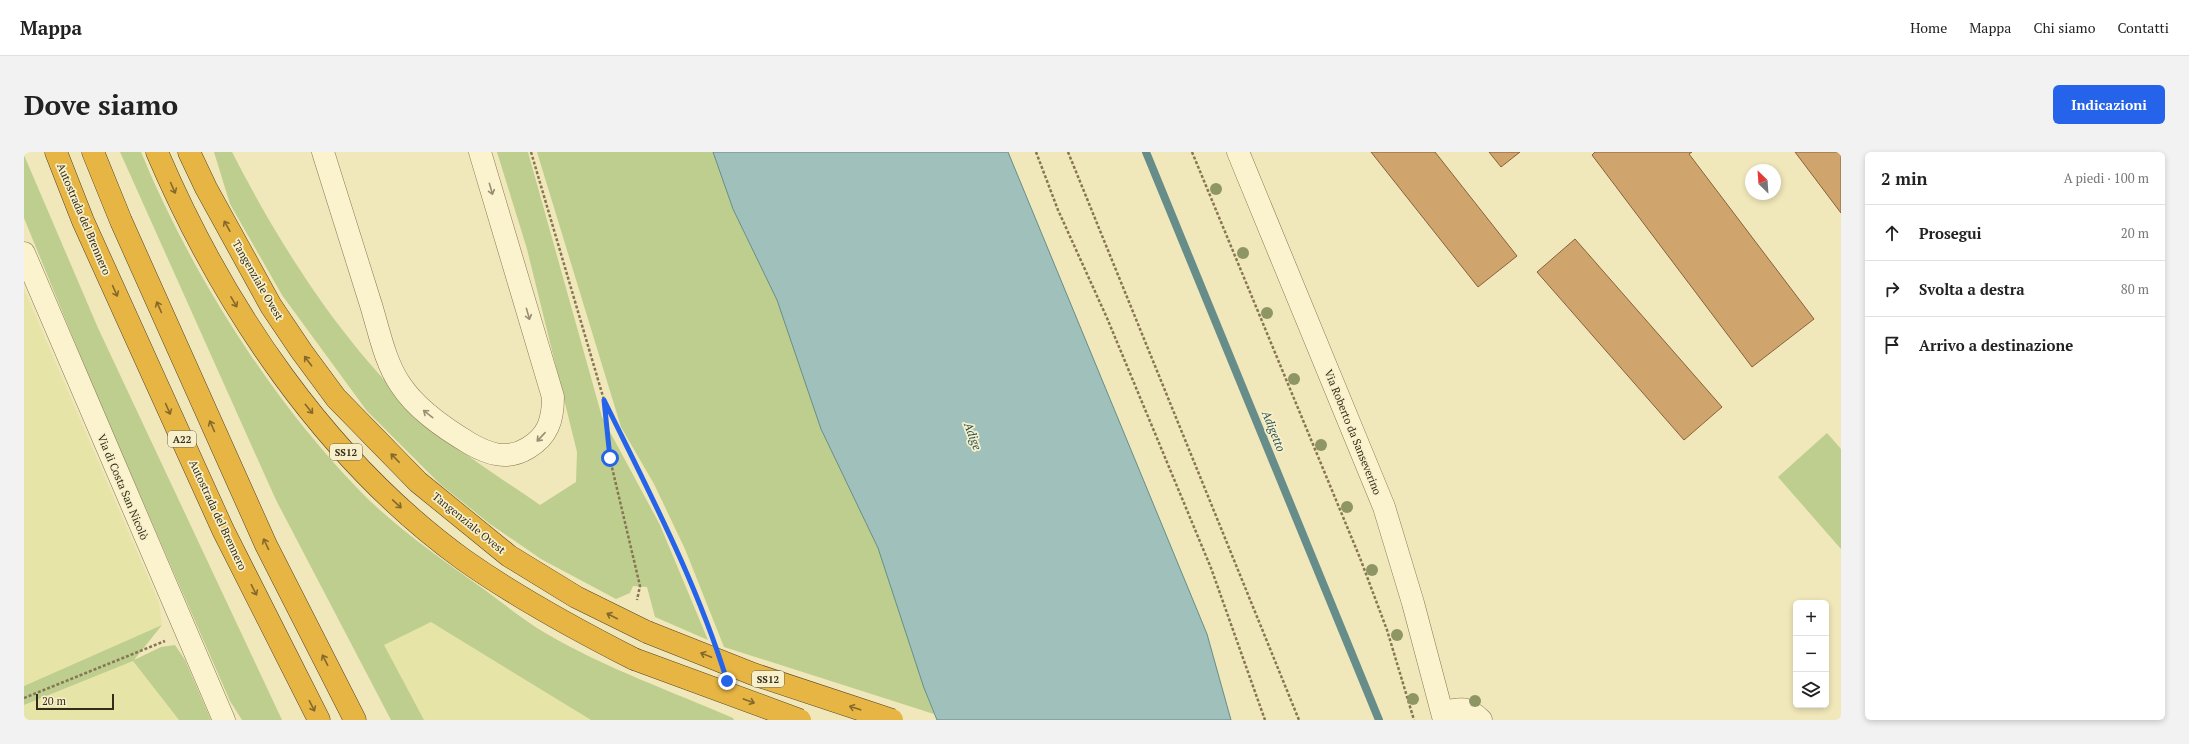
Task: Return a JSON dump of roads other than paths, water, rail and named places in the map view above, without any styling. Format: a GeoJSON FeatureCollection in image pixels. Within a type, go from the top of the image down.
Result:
{"type":"FeatureCollection","features":[{"type":"Feature","properties":{"kind":"highway","name":"Autostrada del Brennero"},"geometry":{"type":"LineString","coordinates":[[56,152],[83,221],[223,530],[319,720]]}},
{"type":"Feature","properties":{"kind":"highway"},"geometry":{"type":"LineString","coordinates":[[93,152],[121,221],[266,545],[355,720]]}},
{"type":"Feature","properties":{"kind":"highway","name":"SS12"},"geometry":{"type":"LineString","coordinates":[[157,152],[174,191],[221,277],[263,346],[298,396],[331,436],[372,480],[417,522],[463,559],[535,607],[634,659],[800,720]]}},
{"type":"Feature","properties":{"kind":"highway","name":"Tangenziale Ovest"},"geometry":{"type":"LineString","coordinates":[[189,152],[206,188],[271,306],[302,352],[336,398],[418,482],[509,556],[576,597],[640,629],[753,674],[892,720]]}},
{"type":"Feature","properties":{"kind":"highway"},"geometry":{"type":"LineString","coordinates":[[196,152],[206,188]]}},
{"type":"Feature","properties":{"kind":"street"},"geometry":{"type":"LineString","coordinates":[[323,152],[383,344],[399,383],[408,396],[438,422],[486,452],[500,456],[527,449],[539,440],[548,430],[553,414],[553,397],[480,152]]}},
{"type":"Feature","properties":{"kind":"street","name":"Via Roberto da Sanseverino"},"geometry":{"type":"LineString","coordinates":[[1238,152],[1384,507],[1413,602],[1443,716]]}},
{"type":"Feature","properties":{"kind":"street","name":"Via di Costa San Nicolò"},"geometry":{"type":"LineString","coordinates":[[24,253],[185,632],[224,720]]}},
{"type":"Feature","properties":{"kind":"street"},"geometry":{"type":"LineString","coordinates":[[1443,716],[1460,708],[1472,711],[1481,720]]}},
{"type":"Feature","properties":{"kind":"water","name":"Adige"},"geometry":{"type":"Polygon","coordinates":[[[713,152],[1008,152],[1207,634],[1231,720],[937,720],[924,688],[878,548],[821,429],[777,300],[733,209],[713,152]]]}},
{"type":"Feature","properties":{"kind":"waterway","name":"Adigetto"},"geometry":{"type":"LineString","coordinates":[[1146,152],[1379,720]]}}]}
